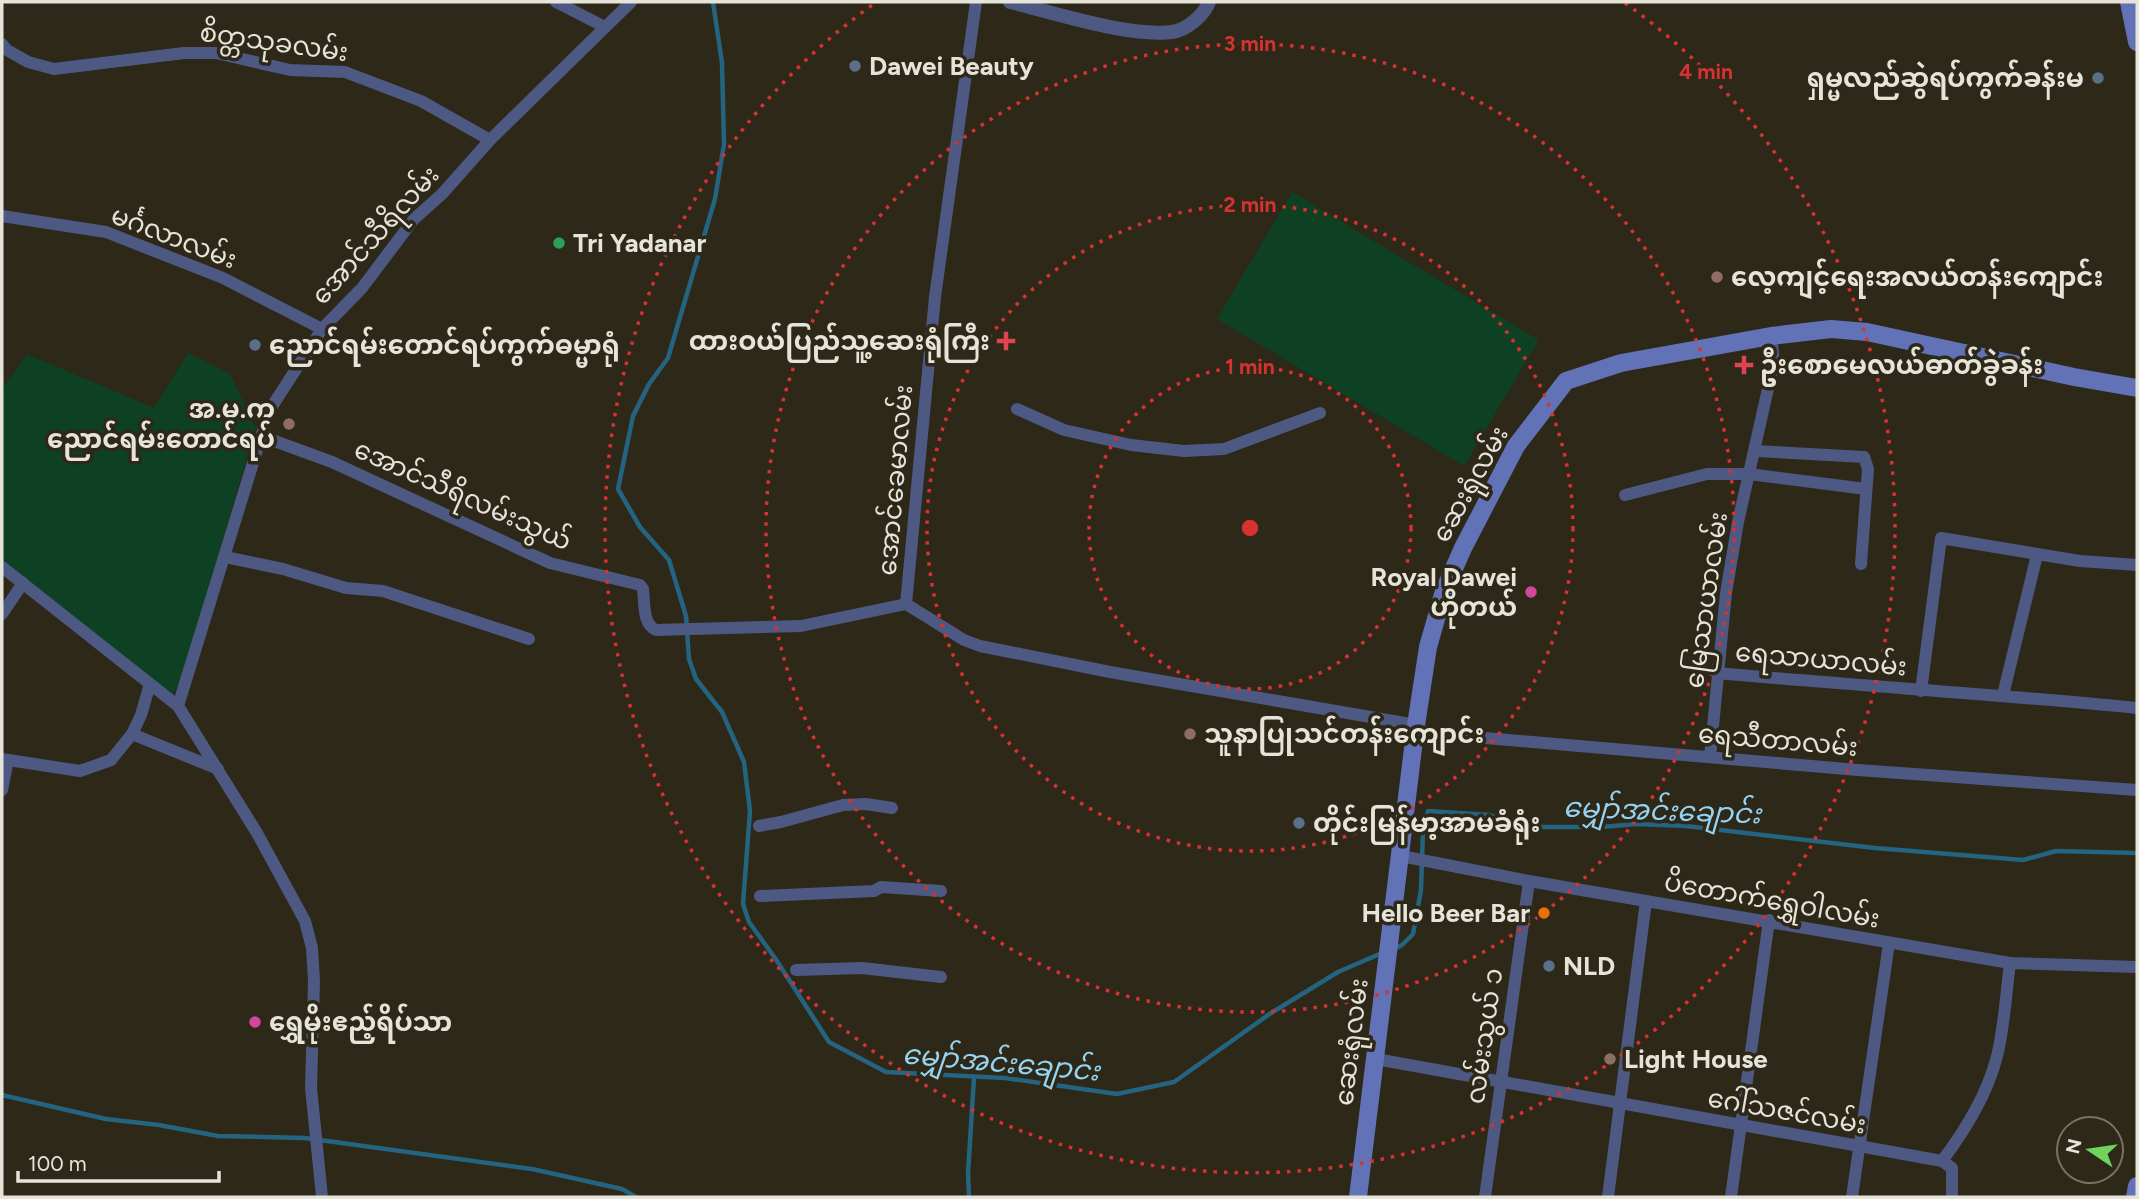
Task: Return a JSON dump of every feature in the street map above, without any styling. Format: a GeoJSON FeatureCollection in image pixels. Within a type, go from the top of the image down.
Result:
{"type":"FeatureCollection","features":[{"type":"Feature","properties":{"kind":"main road"},"geometry":{"type":"LineString","coordinates":[[2129,2],[2137,42]]}},
{"type":"Feature","properties":{"kind":"main road","name":"ဆေးရုံလမ်း"},"geometry":{"type":"LineString","coordinates":[[1358,1197],[1415,732],[1428,647],[1444,591],[1464,548],[1517,446],[1566,381],[1621,363],[1771,336],[1832,329],[1867,332],[2137,388]]}},
{"type":"Feature","properties":{"kind":"main road"},"geometry":{"type":"LineString","coordinates":[[2135,1197],[2137,1186]]}},
{"type":"Feature","properties":{"kind":"street"},"geometry":{"type":"LineString","coordinates":[[556,2],[605,27]]}},
{"type":"Feature","properties":{"kind":"street","name":"အောင်သီရိလမ်း"},"geometry":{"type":"LineString","coordinates":[[178,706],[269,411],[321,329],[362,288],[414,219],[442,194],[490,140],[631,2]]}},
{"type":"Feature","properties":{"kind":"street","name":"အောင်ခေမာလမ်း"},"geometry":{"type":"LineString","coordinates":[[976,2],[935,297],[906,604],[964,640],[980,646],[1110,672],[1405,723],[1415,732]]}},
{"type":"Feature","properties":{"kind":"street"},"geometry":{"type":"LineString","coordinates":[[1010,2],[1135,32],[1174,32],[1192,23],[1209,2]]}},
{"type":"Feature","properties":{"kind":"street","name":"စိတ္တသုခလမ်း"},"geometry":{"type":"LineString","coordinates":[[2,44],[28,62],[54,69],[184,53],[216,53],[290,70],[345,72],[421,101],[490,140]]}},
{"type":"Feature","properties":{"kind":"street","name":"မင်္ဂလာလမ်း"},"geometry":{"type":"LineString","coordinates":[[2,216],[106,232],[223,278],[321,329]]}},
{"type":"Feature","properties":{"kind":"street","name":"မြေသာယာလမ်း"},"geometry":{"type":"LineString","coordinates":[[1710,757],[1728,581],[1774,362],[1771,336]]}},
{"type":"Feature","properties":{"kind":"street"},"geometry":{"type":"LineString","coordinates":[[1017,409],[1064,430],[1131,445],[1184,452],[1224,449],[1320,413]]}},
{"type":"Feature","properties":{"kind":"street","name":"အောင်သီရိလမ်းသွယ်"},"geometry":{"type":"LineString","coordinates":[[261,436],[332,462],[551,563],[640,585],[643,589],[647,622],[649,627],[656,630],[802,626],[906,604]]}},
{"type":"Feature","properties":{"kind":"street"},"geometry":{"type":"LineString","coordinates":[[1756,451],[1864,457],[1868,470],[1861,565]]}},
{"type":"Feature","properties":{"kind":"street"},"geometry":{"type":"LineString","coordinates":[[1625,495],[1707,474],[1749,474],[1866,489]]}},
{"type":"Feature","properties":{"kind":"street","name":"ရေသာယာလမ်း"},"geometry":{"type":"LineString","coordinates":[[1921,691],[1941,538],[2080,561],[2137,565]]}},
{"type":"Feature","properties":{"kind":"street"},"geometry":{"type":"LineString","coordinates":[[2003,695],[2037,555]]}},
{"type":"Feature","properties":{"kind":"street"},"geometry":{"type":"LineString","coordinates":[[225,556],[283,569],[346,588],[383,590],[529,639]]}},
{"type":"Feature","properties":{"kind":"street"},"geometry":{"type":"LineString","coordinates":[[2,567],[178,706],[257,833],[305,921],[312,948],[314,1012],[311,1088],[322,1197]]}},
{"type":"Feature","properties":{"kind":"street"},"geometry":{"type":"LineString","coordinates":[[2,614],[23,583]]}},
{"type":"Feature","properties":{"kind":"street","name":"ရေသာယာလမ်း"},"geometry":{"type":"LineString","coordinates":[[1717,673],[2137,708]]}},
{"type":"Feature","properties":{"kind":"street"},"geometry":{"type":"LineString","coordinates":[[2,790],[5,760],[80,771],[111,760],[132,734],[150,684]]}},
{"type":"Feature","properties":{"kind":"street","name":"ရေသီတာလမ်း"},"geometry":{"type":"LineString","coordinates":[[1415,732],[2137,790]]}},
{"type":"Feature","properties":{"kind":"street"},"geometry":{"type":"LineString","coordinates":[[132,734],[218,769]]}},
{"type":"Feature","properties":{"kind":"street"},"geometry":{"type":"LineString","coordinates":[[760,826],[843,805],[866,804],[892,808]]}},
{"type":"Feature","properties":{"kind":"street","name":"ပိတောက်ရွှေဝါလမ်း"},"geometry":{"type":"LineString","coordinates":[[1401,856],[1529,881],[2010,962],[2137,967]]}},
{"type":"Feature","properties":{"kind":"street","name":"လမ်းသွယ် ၁"},"geometry":{"type":"LineString","coordinates":[[1485,1197],[1529,881]]}},
{"type":"Feature","properties":{"kind":"street"},"geometry":{"type":"LineString","coordinates":[[760,896],[874,891],[881,887],[941,891]]}},
{"type":"Feature","properties":{"kind":"street"},"geometry":{"type":"LineString","coordinates":[[1608,1197],[1646,901]]}},
{"type":"Feature","properties":{"kind":"street"},"geometry":{"type":"LineString","coordinates":[[1731,1197],[1769,920]]}},
{"type":"Feature","properties":{"kind":"street"},"geometry":{"type":"LineString","coordinates":[[1852,1197],[1889,943]]}},
{"type":"Feature","properties":{"kind":"street"},"geometry":{"type":"LineString","coordinates":[[1952,1197],[1952,1168],[1942,1161],[1980,1099],[1997,1059],[2010,962]]}},
{"type":"Feature","properties":{"kind":"street"},"geometry":{"type":"LineString","coordinates":[[796,970],[862,968],[941,977]]}},
{"type":"Feature","properties":{"kind":"street","name":"ဂေါ်သဇင်လမ်း"},"geometry":{"type":"LineString","coordinates":[[1376,1059],[1942,1161]]}},
{"type":"Feature","properties":{"kind":"green space"},"geometry":{"type":"Polygon","coordinates":[[[1292,192],[1539,340],[1464,466],[1217,319],[1292,192]]]}},
{"type":"Feature","properties":{"kind":"green space"},"geometry":{"type":"Polygon","coordinates":[[[188,353],[230,374],[256,428],[181,679],[173,695],[2,562],[2,389],[27,354],[154,408],[188,353]]]}},
{"type":"Feature","properties":{"kind":"waterway","name":"မျှော်အင်းချောင်း"},"geometry":{"type":"LineString","coordinates":[[713,2],[722,63],[724,144],[715,199],[668,358],[649,384],[633,416],[618,489],[640,527],[669,560],[686,616],[689,659],[696,679],[722,712],[744,762],[750,811],[743,904],[749,922],[829,1042],[886,1072],[1005,1078],[1117,1094],[1174,1082],[1271,1013],[1338,972],[1382,953]]}},
{"type":"Feature","properties":{"kind":"waterway","name":"မျှော်အင်းချောင်း"},"geometry":{"type":"LineString","coordinates":[[1394,949],[1413,934],[1421,890],[1423,830],[1428,811],[1490,815],[1528,827],[1637,824],[1686,826],[1875,848],[2023,860],[2056,851],[2137,853]]}},
{"type":"Feature","properties":{"kind":"waterway"},"geometry":{"type":"LineString","coordinates":[[969,1197],[974,1078]]}},
{"type":"Feature","properties":{"kind":"waterway"},"geometry":{"type":"LineString","coordinates":[[2,1095],[106,1119],[218,1136],[305,1138],[532,1169],[622,1189],[636,1197]]}},
{"type":"Feature","properties":{"kind":"place","name":"Dawei Beauty"},"geometry":{"type":"Point","coordinates":[855,66]}},
{"type":"Feature","properties":{"kind":"place","name":"ရှမ္မလည်ဆွဲရပ်ကွက်ခန်းမ"},"geometry":{"type":"Point","coordinates":[2098,78]}},
{"type":"Feature","properties":{"kind":"place","name":"Tri Yadanar"},"geometry":{"type":"Point","coordinates":[559,243]}},
{"type":"Feature","properties":{"kind":"place","name":"လေ့ကျင့်ရေးအလယ်တန်းကျောင်း"},"geometry":{"type":"Point","coordinates":[1717,277]}},
{"type":"Feature","properties":{"kind":"place","name":"ထားဝယ်ပြည်သူ့ဆေးရုံကြီး"},"geometry":{"type":"Point","coordinates":[1006,341]}},
{"type":"Feature","properties":{"kind":"place","name":"ညောင်ရမ်းတောင်ရပ်ကွက်ဓမ္မာရုံ"},"geometry":{"type":"Point","coordinates":[255,345]}},
{"type":"Feature","properties":{"kind":"place","name":"ဦးစောမေလယ်ဓာတ်ခွဲခန်း"},"geometry":{"type":"Point","coordinates":[1744,365]}},
{"type":"Feature","properties":{"kind":"place","name":"အ.မ.က ညောင်ရမ်းတောင်ရပ်"},"geometry":{"type":"Point","coordinates":[289,424]}},
{"type":"Feature","properties":{"kind":"place","name":"Royal Dawei ဟိုတယ်"},"geometry":{"type":"Point","coordinates":[1531,592]}},
{"type":"Feature","properties":{"kind":"place","name":"သူနာပြုသင်တန်းကျောင်း"},"geometry":{"type":"Point","coordinates":[1190,734]}},
{"type":"Feature","properties":{"kind":"place","name":"တိုင်းမြန်မာ့အာမခံရုံး"},"geometry":{"type":"Point","coordinates":[1299,823]}},
{"type":"Feature","properties":{"kind":"place","name":"Hello Beer Bar"},"geometry":{"type":"Point","coordinates":[1544,913]}},
{"type":"Feature","properties":{"kind":"place","name":"NLD"},"geometry":{"type":"Point","coordinates":[1549,966]}},
{"type":"Feature","properties":{"kind":"place","name":"ရွှေမိုးဧည့်ရိပ်သာ"},"geometry":{"type":"Point","coordinates":[255,1022]}},
{"type":"Feature","properties":{"kind":"place","name":"Light House"},"geometry":{"type":"Point","coordinates":[1610,1059]}}]}
